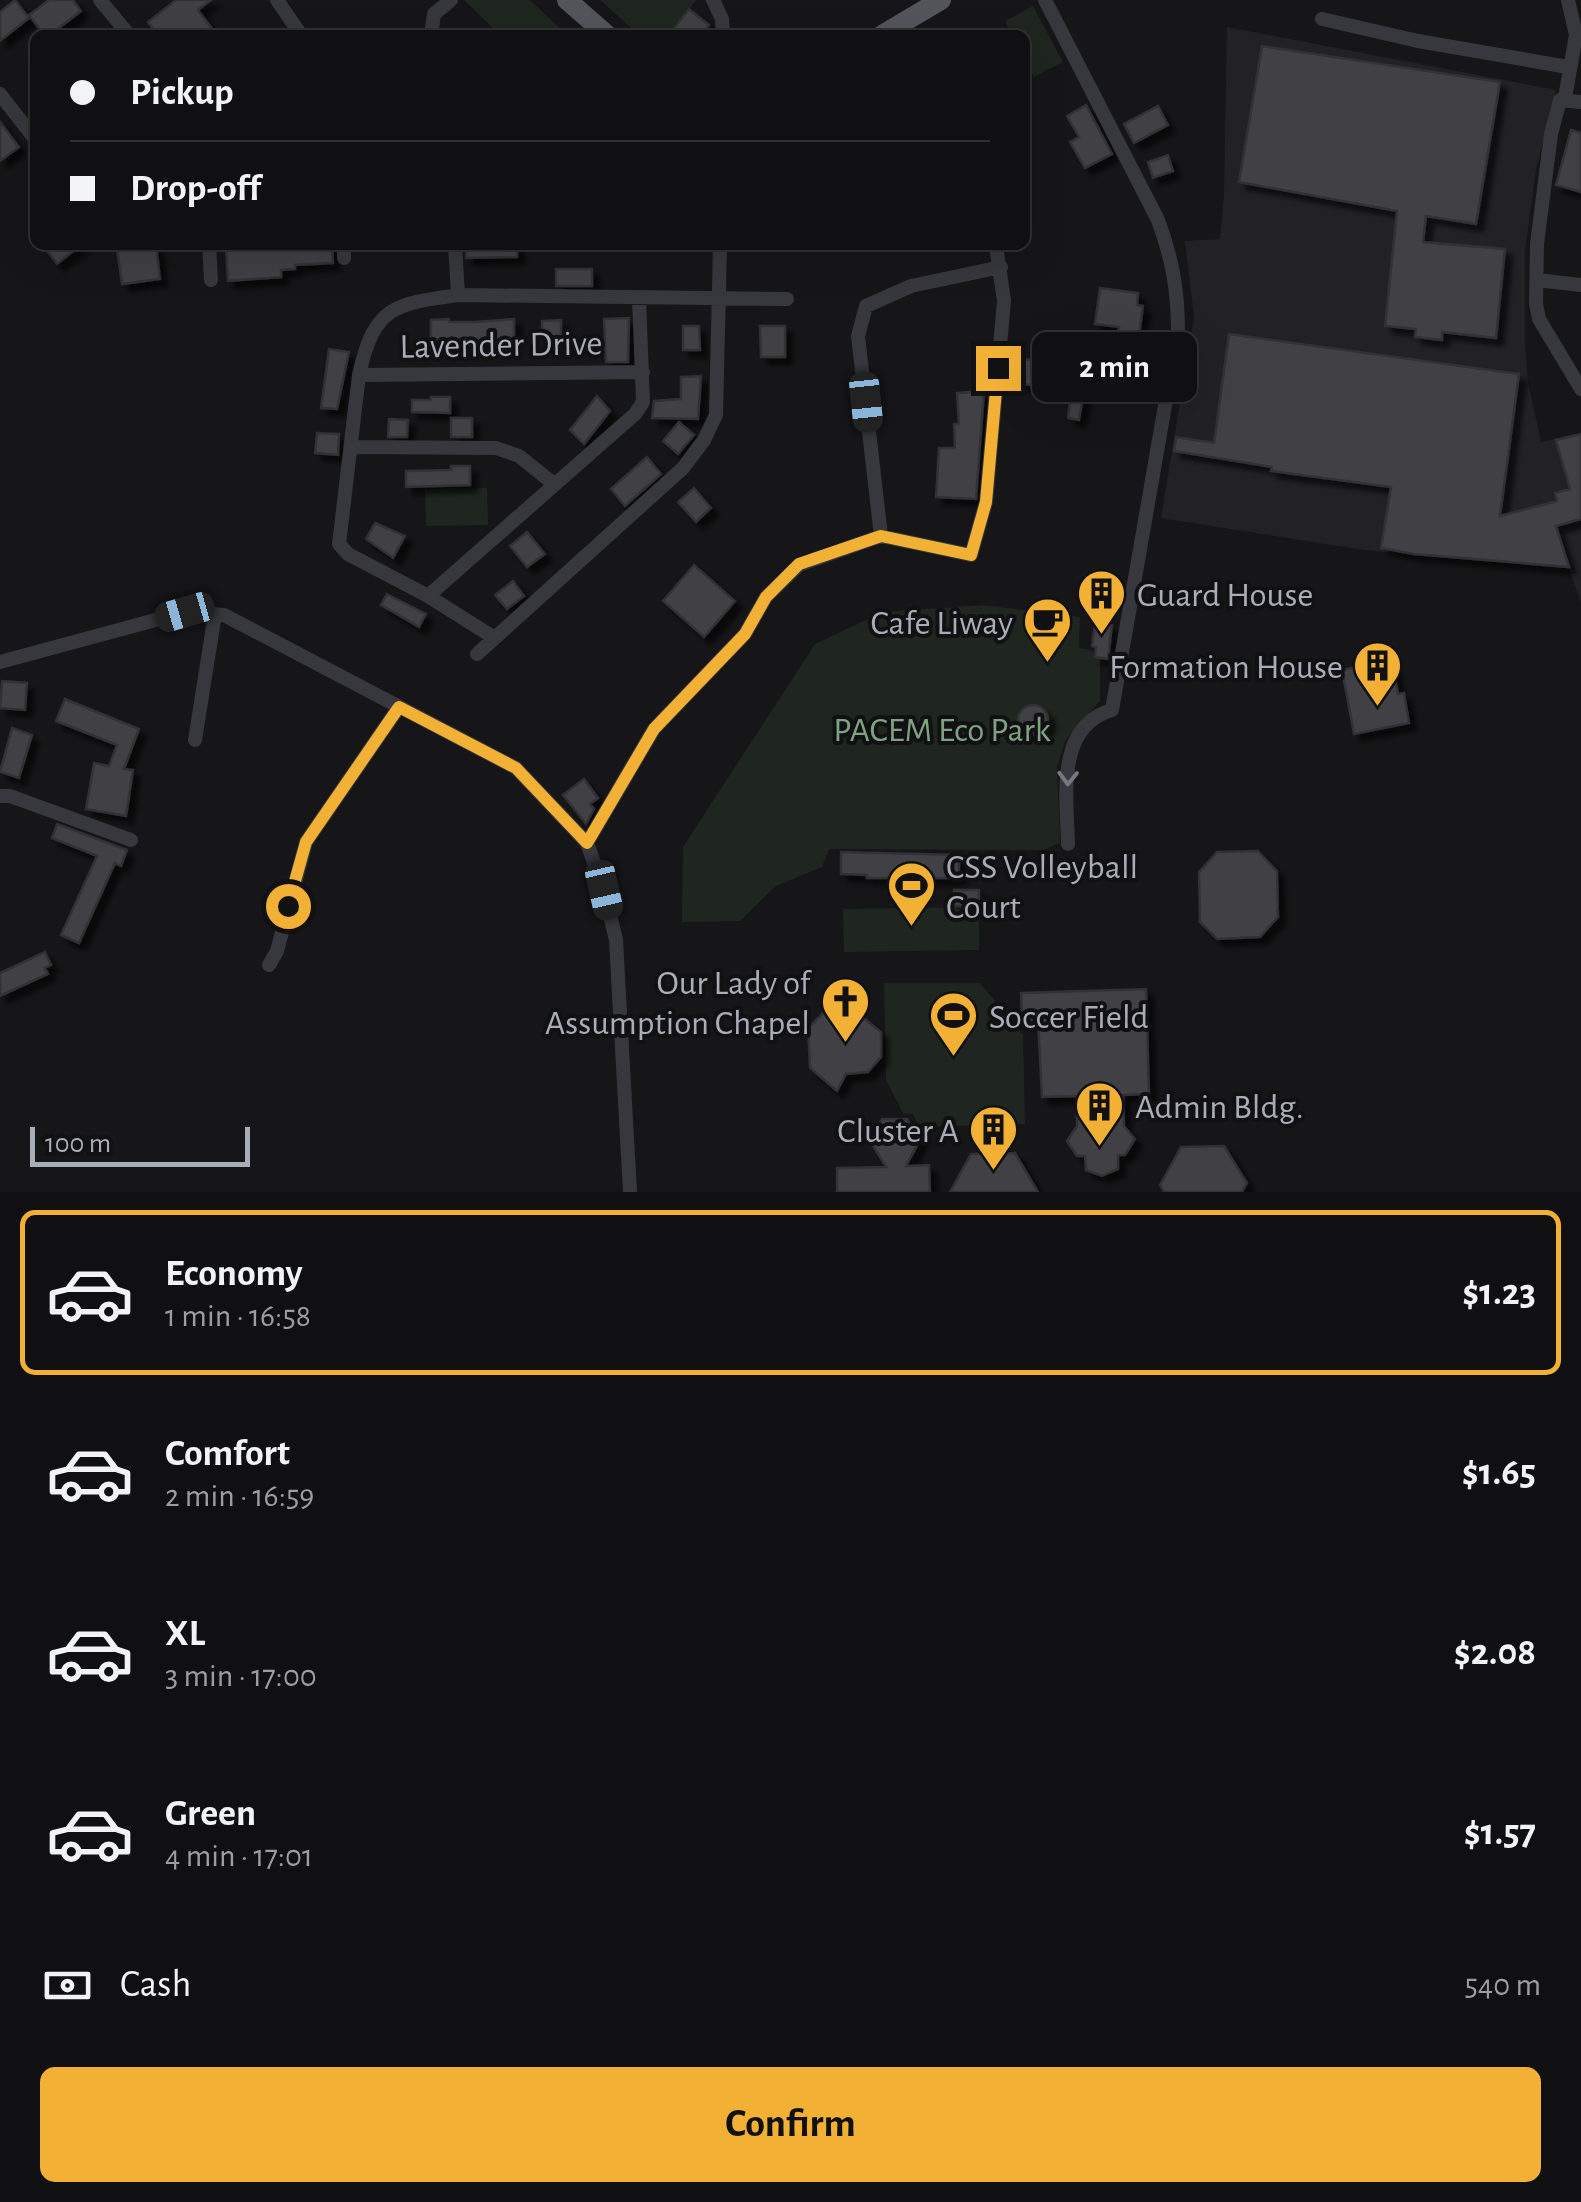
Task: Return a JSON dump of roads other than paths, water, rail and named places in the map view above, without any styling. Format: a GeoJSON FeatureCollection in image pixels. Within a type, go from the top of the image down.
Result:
{"type":"FeatureCollection","features":[{"type":"Feature","properties":{"kind":"main road"},"geometry":{"type":"LineString","coordinates":[[567,0],[601,30]]}},
{"type":"Feature","properties":{"kind":"main road"},"geometry":{"type":"LineString","coordinates":[[892,30],[941,0]]}},
{"type":"Feature","properties":{"kind":"street"},"geometry":{"type":"LineString","coordinates":[[100,0],[125,30]]}},
{"type":"Feature","properties":{"kind":"street"},"geometry":{"type":"LineString","coordinates":[[277,0],[297,30]]}},
{"type":"Feature","properties":{"kind":"street"},"geometry":{"type":"LineString","coordinates":[[432,30],[434,14],[451,0]]}},
{"type":"Feature","properties":{"kind":"street"},"geometry":{"type":"LineString","coordinates":[[713,0],[723,30]]}},
{"type":"Feature","properties":{"kind":"street"},"geometry":{"type":"LineString","coordinates":[[1045,0],[1158,220],[1178,288],[1178,331],[1112,710],[1092,718],[1077,737],[1068,759],[1068,844]]}},
{"type":"Feature","properties":{"kind":"street"},"geometry":{"type":"LineString","coordinates":[[1568,0],[1576,35],[1565,98],[1560,100],[1550,134],[1537,244],[1537,280],[1539,318],[1581,389]]}},
{"type":"Feature","properties":{"kind":"street"},"geometry":{"type":"LineString","coordinates":[[1322,19],[1418,41],[1568,67]]}},
{"type":"Feature","properties":{"kind":"street"},"geometry":{"type":"LineString","coordinates":[[0,94],[30,133]]}},
{"type":"Feature","properties":{"kind":"street"},"geometry":{"type":"LineString","coordinates":[[1560,100],[1581,102]]}},
{"type":"Feature","properties":{"kind":"street"},"geometry":{"type":"LineString","coordinates":[[210,250],[212,280]]}},
{"type":"Feature","properties":{"kind":"street"},"geometry":{"type":"LineString","coordinates":[[455,250],[458,295]]}},
{"type":"Feature","properties":{"kind":"street"},"geometry":{"type":"LineString","coordinates":[[477,654],[682,468],[704,440],[716,416],[720,250]]}},
{"type":"Feature","properties":{"kind":"street"},"geometry":{"type":"LineString","coordinates":[[587,843],[654,729],[745,634],[766,597],[799,564],[881,536],[971,555],[986,502],[1004,302],[997,250]]}},
{"type":"Feature","properties":{"kind":"street"},"geometry":{"type":"LineString","coordinates":[[881,536],[858,336],[866,306],[912,286],[1001,266]]}},
{"type":"Feature","properties":{"kind":"street"},"geometry":{"type":"LineString","coordinates":[[1537,280],[1581,285]]}},
{"type":"Feature","properties":{"kind":"street"},"geometry":{"type":"LineString","coordinates":[[493,637],[428,596],[348,554],[339,544],[359,375],[364,352],[388,312],[408,302],[458,295],[787,299]]}},
{"type":"Feature","properties":{"kind":"street"},"geometry":{"type":"LineString","coordinates":[[428,596],[635,414],[643,402],[639,298]]}},
{"type":"Feature","properties":{"kind":"street","name":"Lavender Drive"},"geometry":{"type":"LineString","coordinates":[[359,375],[643,372]]}},
{"type":"Feature","properties":{"kind":"street"},"geometry":{"type":"LineString","coordinates":[[352,448],[496,448],[519,456],[554,484]]}},
{"type":"Feature","properties":{"kind":"street"},"geometry":{"type":"LineString","coordinates":[[0,662],[185,612],[224,615],[516,768],[587,843],[604,890],[616,940],[630,1192]]}},
{"type":"Feature","properties":{"kind":"street"},"geometry":{"type":"LineString","coordinates":[[194,740],[215,614]]}},
{"type":"Feature","properties":{"kind":"street"},"geometry":{"type":"LineString","coordinates":[[268,965],[277,950],[306,842],[399,707]]}},
{"type":"Feature","properties":{"kind":"street"},"geometry":{"type":"LineString","coordinates":[[0,796],[10,796],[131,840]]}},
{"type":"Feature","properties":{"kind":"place","name":"Guard House"},"geometry":{"type":"Point","coordinates":[1102,636]}},
{"type":"Feature","properties":{"kind":"place","name":"Cafe Liway"},"geometry":{"type":"Point","coordinates":[1048,664]}},
{"type":"Feature","properties":{"kind":"place","name":"Formation House"},"geometry":{"type":"Point","coordinates":[1378,708]}},
{"type":"Feature","properties":{"kind":"place","name":"CSS Volleyball Court"},"geometry":{"type":"Point","coordinates":[911,928]}},
{"type":"Feature","properties":{"kind":"place","name":"Our Lady of Assumption Chapel"},"geometry":{"type":"Point","coordinates":[845,1044]}},
{"type":"Feature","properties":{"kind":"place","name":"Soccer Field"},"geometry":{"type":"Point","coordinates":[954,1058]}},
{"type":"Feature","properties":{"kind":"place","name":"Admin Bldg."},"geometry":{"type":"Point","coordinates":[1100,1148]}},
{"type":"Feature","properties":{"kind":"place","name":"Cluster A"},"geometry":{"type":"Point","coordinates":[994,1172]}},
{"type":"Feature","properties":{"kind":"park label","name":"PACEM Eco Park"},"geometry":{"type":"Point","coordinates":[942,729]}}]}
